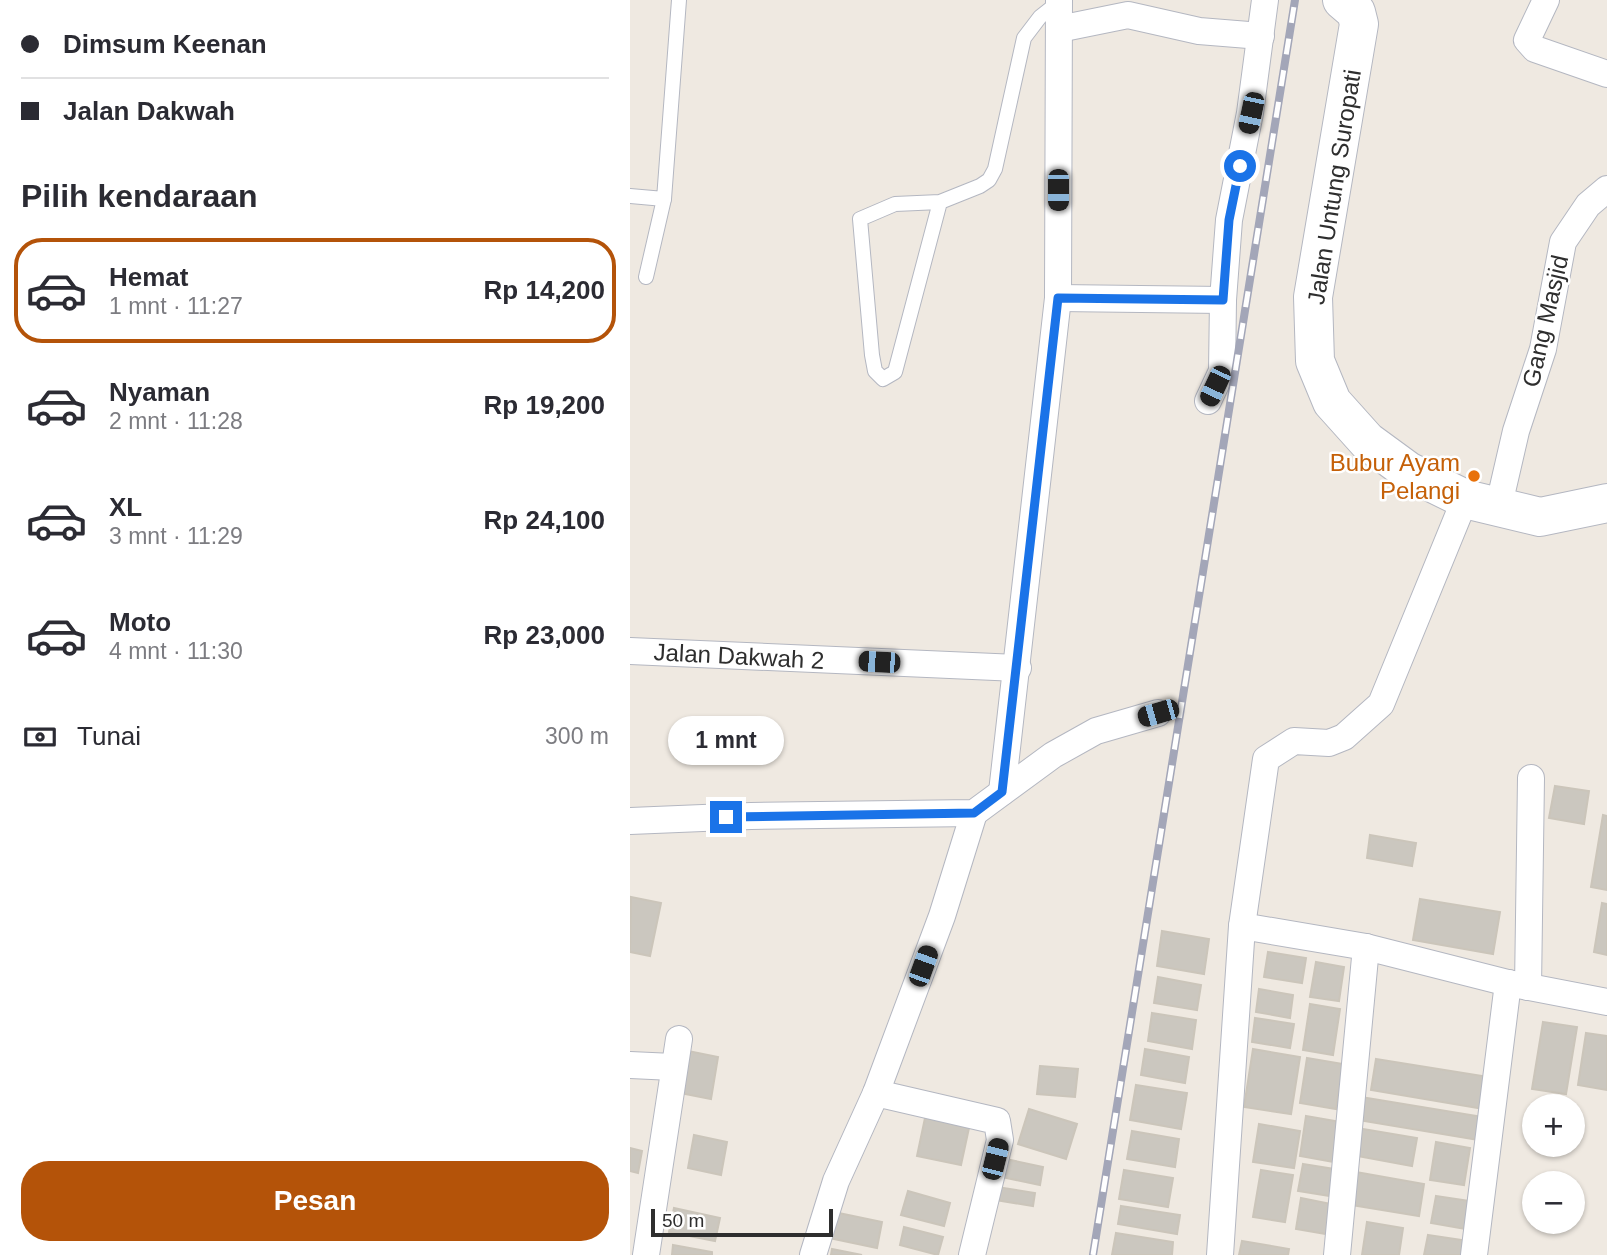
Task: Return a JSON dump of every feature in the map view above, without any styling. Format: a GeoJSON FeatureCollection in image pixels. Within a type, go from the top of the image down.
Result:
{"type":"FeatureCollection","features":[{"type":"Feature","properties":{"kind":"main road","name":"Jalan Untung Suropati"},"geometry":{"type":"LineString","coordinates":[[1353,4],[1359,24],[1356,49],[1313,297],[1315,361],[1332,402],[1367,441],[1408,471],[1482,504],[1540,517],[1607,503]]}},
{"type":"Feature","properties":{"kind":"street"},"geometry":{"type":"LineString","coordinates":[[1208,401],[1222,371],[1223,300],[1229,220],[1251,113],[1265,0]]}},
{"type":"Feature","properties":{"kind":"street"},"geometry":{"type":"LineString","coordinates":[[1546,0],[1527,40],[1535,49],[1607,74]]}},
{"type":"Feature","properties":{"kind":"street"},"geometry":{"type":"LineString","coordinates":[[1002,792],[1058,298],[1059,1]]}},
{"type":"Feature","properties":{"kind":"street"},"geometry":{"type":"LineString","coordinates":[[1059,29],[1128,15],[1199,30],[1261,36]]}},
{"type":"Feature","properties":{"kind":"street","name":"Gang Masjid"},"geometry":{"type":"LineString","coordinates":[[1242,926],[1266,758],[1294,741],[1329,743],[1344,737],[1381,704],[1516,431],[1543,349],[1563,242],[1588,205],[1607,189]]}},
{"type":"Feature","properties":{"kind":"street"},"geometry":{"type":"LineString","coordinates":[[1058,298],[1223,300]]}},
{"type":"Feature","properties":{"kind":"street","name":"Jalan Dakwah 2"},"geometry":{"type":"LineString","coordinates":[[630,651],[1018,668]]}},
{"type":"Feature","properties":{"kind":"street"},"geometry":{"type":"LineString","coordinates":[[813,1255],[836,1181],[876,1093],[942,916],[974,813],[1053,755],[1096,731],[1158,713]]}},
{"type":"Feature","properties":{"kind":"street"},"geometry":{"type":"LineString","coordinates":[[1474,1255],[1518,985],[1531,778]]}},
{"type":"Feature","properties":{"kind":"street"},"geometry":{"type":"LineString","coordinates":[[630,821],[751,816],[974,813]]}},
{"type":"Feature","properties":{"kind":"street"},"geometry":{"type":"LineString","coordinates":[[1220,1255],[1242,926],[1366,947],[1518,985],[1607,1002]]}},
{"type":"Feature","properties":{"kind":"street"},"geometry":{"type":"LineString","coordinates":[[1337,1255],[1366,947]]}},
{"type":"Feature","properties":{"kind":"street"},"geometry":{"type":"LineString","coordinates":[[646,1255],[673,1068],[680,1039]]}},
{"type":"Feature","properties":{"kind":"street"},"geometry":{"type":"LineString","coordinates":[[630,1065],[673,1068]]}},
{"type":"Feature","properties":{"kind":"street"},"geometry":{"type":"LineString","coordinates":[[876,1093],[997,1121],[1000,1140],[972,1255]]}},
{"type":"Feature","properties":{"kind":"lane"},"geometry":{"type":"LineString","coordinates":[[646,276],[664,199],[679,0]]}},
{"type":"Feature","properties":{"kind":"lane"},"geometry":{"type":"LineString","coordinates":[[940,202],[895,373],[883,380],[876,371],[872,355],[860,219],[895,204],[940,202],[989,180],[995,169],[1024,38],[1040,17],[1059,1]]}},
{"type":"Feature","properties":{"kind":"lane"},"geometry":{"type":"LineString","coordinates":[[630,196],[664,199]]}},
{"type":"Feature","properties":{"kind":"building"},"geometry":{"type":"Polygon","coordinates":[[[1555,786],[1589,791],[1584,824],[1549,818],[1555,786]]]}},
{"type":"Feature","properties":{"kind":"building"},"geometry":{"type":"Polygon","coordinates":[[[1603,815],[1607,816],[1607,890],[1591,887],[1603,815]]]}},
{"type":"Feature","properties":{"kind":"building"},"geometry":{"type":"Polygon","coordinates":[[[1370,835],[1416,843],[1412,866],[1367,858],[1370,835]]]}},
{"type":"Feature","properties":{"kind":"building"},"geometry":{"type":"Polygon","coordinates":[[[631,897],[661,903],[650,956],[630,952],[631,897]]]}},
{"type":"Feature","properties":{"kind":"building"},"geometry":{"type":"Polygon","coordinates":[[[1420,899],[1500,912],[1493,954],[1413,940],[1420,899]]]}},
{"type":"Feature","properties":{"kind":"building"},"geometry":{"type":"Polygon","coordinates":[[[1602,903],[1607,904],[1607,955],[1594,952],[1602,903]]]}},
{"type":"Feature","properties":{"kind":"building"},"geometry":{"type":"Polygon","coordinates":[[[1162,931],[1209,939],[1204,974],[1157,966],[1162,931]]]}},
{"type":"Feature","properties":{"kind":"building"},"geometry":{"type":"Polygon","coordinates":[[[1268,952],[1306,958],[1302,983],[1264,977],[1268,952]]]}},
{"type":"Feature","properties":{"kind":"building"},"geometry":{"type":"Polygon","coordinates":[[[1316,962],[1344,967],[1339,1001],[1310,997],[1316,962]]]}},
{"type":"Feature","properties":{"kind":"building"},"geometry":{"type":"Polygon","coordinates":[[[1158,977],[1201,985],[1197,1010],[1154,1003],[1158,977]]]}},
{"type":"Feature","properties":{"kind":"building"},"geometry":{"type":"Polygon","coordinates":[[[1259,989],[1293,995],[1290,1018],[1256,1012],[1259,989]]]}},
{"type":"Feature","properties":{"kind":"building"},"geometry":{"type":"Polygon","coordinates":[[[1310,1004],[1340,1009],[1333,1055],[1303,1050],[1310,1004]]]}},
{"type":"Feature","properties":{"kind":"building"},"geometry":{"type":"Polygon","coordinates":[[[1152,1013],[1196,1020],[1192,1049],[1148,1041],[1152,1013]]]}},
{"type":"Feature","properties":{"kind":"building"},"geometry":{"type":"Polygon","coordinates":[[[1255,1018],[1294,1024],[1290,1048],[1252,1042],[1255,1018]]]}},
{"type":"Feature","properties":{"kind":"building"},"geometry":{"type":"Polygon","coordinates":[[[1543,1022],[1577,1027],[1566,1094],[1532,1089],[1543,1022]]]}},
{"type":"Feature","properties":{"kind":"building"},"geometry":{"type":"Polygon","coordinates":[[[1586,1033],[1607,1036],[1607,1090],[1578,1085],[1586,1033]]]}},
{"type":"Feature","properties":{"kind":"building"},"geometry":{"type":"Polygon","coordinates":[[[1145,1049],[1189,1057],[1185,1083],[1141,1075],[1145,1049]]]}},
{"type":"Feature","properties":{"kind":"building"},"geometry":{"type":"Polygon","coordinates":[[[1253,1049],[1300,1057],[1291,1114],[1244,1107],[1253,1049]]]}},
{"type":"Feature","properties":{"kind":"building"},"geometry":{"type":"Polygon","coordinates":[[[688,1051],[718,1057],[711,1099],[680,1093],[688,1051]]]}},
{"type":"Feature","properties":{"kind":"building"},"geometry":{"type":"Polygon","coordinates":[[[1307,1058],[1343,1064],[1336,1109],[1300,1103],[1307,1058]]]}},
{"type":"Feature","properties":{"kind":"building"},"geometry":{"type":"Polygon","coordinates":[[[1376,1059],[1495,1078],[1490,1110],[1371,1090],[1376,1059]]]}},
{"type":"Feature","properties":{"kind":"building"},"geometry":{"type":"Polygon","coordinates":[[[1040,1066],[1078,1069],[1075,1097],[1037,1094],[1040,1066]]]}},
{"type":"Feature","properties":{"kind":"building"},"geometry":{"type":"Polygon","coordinates":[[[1136,1085],[1187,1093],[1181,1129],[1130,1120],[1136,1085]]]}},
{"type":"Feature","properties":{"kind":"building"},"geometry":{"type":"Polygon","coordinates":[[[1361,1097],[1483,1117],[1479,1140],[1358,1120],[1361,1097]]]}},
{"type":"Feature","properties":{"kind":"building"},"geometry":{"type":"Polygon","coordinates":[[[1029,1109],[1077,1124],[1066,1159],[1018,1144],[1029,1109]]]}},
{"type":"Feature","properties":{"kind":"building"},"geometry":{"type":"Polygon","coordinates":[[[1306,1116],[1341,1122],[1334,1162],[1300,1156],[1306,1116]]]}},
{"type":"Feature","properties":{"kind":"building"},"geometry":{"type":"Polygon","coordinates":[[[925,1118],[969,1128],[961,1165],[917,1156],[925,1118]]]}},
{"type":"Feature","properties":{"kind":"building"},"geometry":{"type":"Polygon","coordinates":[[[1259,1124],[1300,1131],[1294,1168],[1253,1162],[1259,1124]]]}},
{"type":"Feature","properties":{"kind":"building"},"geometry":{"type":"Polygon","coordinates":[[[1357,1128],[1417,1138],[1412,1166],[1352,1155],[1357,1128]]]}},
{"type":"Feature","properties":{"kind":"building"},"geometry":{"type":"Polygon","coordinates":[[[1132,1131],[1179,1139],[1175,1167],[1127,1159],[1132,1131]]]}},
{"type":"Feature","properties":{"kind":"building"},"geometry":{"type":"Polygon","coordinates":[[[694,1135],[727,1142],[721,1175],[688,1168],[694,1135]]]}},
{"type":"Feature","properties":{"kind":"building"},"geometry":{"type":"Polygon","coordinates":[[[1436,1142],[1470,1148],[1464,1185],[1430,1180],[1436,1142]]]}},
{"type":"Feature","properties":{"kind":"building"},"geometry":{"type":"Polygon","coordinates":[[[630,1148],[642,1151],[638,1173],[630,1171],[630,1148]]]}},
{"type":"Feature","properties":{"kind":"building"},"geometry":{"type":"Polygon","coordinates":[[[1001,1158],[1043,1167],[1040,1185],[997,1176],[1001,1158]]]}},
{"type":"Feature","properties":{"kind":"building"},"geometry":{"type":"Polygon","coordinates":[[[1303,1164],[1335,1169],[1330,1196],[1298,1191],[1303,1164]]]}},
{"type":"Feature","properties":{"kind":"building"},"geometry":{"type":"Polygon","coordinates":[[[1124,1170],[1173,1178],[1168,1207],[1119,1199],[1124,1170]]]}},
{"type":"Feature","properties":{"kind":"building"},"geometry":{"type":"Polygon","coordinates":[[[1261,1170],[1293,1175],[1285,1222],[1253,1217],[1261,1170]]]}},
{"type":"Feature","properties":{"kind":"building"},"geometry":{"type":"Polygon","coordinates":[[[1356,1172],[1424,1184],[1419,1216],[1351,1205],[1356,1172]]]}},
{"type":"Feature","properties":{"kind":"building"},"geometry":{"type":"Polygon","coordinates":[[[997,1187],[1035,1193],[1033,1206],[995,1200],[997,1187]]]}},
{"type":"Feature","properties":{"kind":"building"},"geometry":{"type":"Polygon","coordinates":[[[908,1191],[950,1203],[944,1226],[901,1215],[908,1191]]]}},
{"type":"Feature","properties":{"kind":"building"},"geometry":{"type":"Polygon","coordinates":[[[1436,1196],[1470,1201],[1466,1229],[1431,1223],[1436,1196]]]}},
{"type":"Feature","properties":{"kind":"building"},"geometry":{"type":"Polygon","coordinates":[[[1301,1198],[1331,1204],[1326,1234],[1296,1229],[1301,1198]]]}},
{"type":"Feature","properties":{"kind":"building"},"geometry":{"type":"Polygon","coordinates":[[[1121,1206],[1180,1215],[1177,1234],[1118,1224],[1121,1206]]]}},
{"type":"Feature","properties":{"kind":"building"},"geometry":{"type":"Polygon","coordinates":[[[674,1208],[720,1218],[715,1241],[669,1232],[674,1208]]]}},
{"type":"Feature","properties":{"kind":"building"},"geometry":{"type":"Polygon","coordinates":[[[834,1212],[882,1222],[877,1248],[829,1238],[834,1212]]]}},
{"type":"Feature","properties":{"kind":"building"},"geometry":{"type":"Polygon","coordinates":[[[1367,1222],[1403,1228],[1399,1255],[1362,1255],[1367,1222]]]}},
{"type":"Feature","properties":{"kind":"building"},"geometry":{"type":"Polygon","coordinates":[[[904,1227],[943,1237],[938,1255],[900,1245],[904,1227]]]}},
{"type":"Feature","properties":{"kind":"building"},"geometry":{"type":"Polygon","coordinates":[[[1116,1233],[1173,1242],[1172,1255],[1112,1255],[1116,1233]]]}},
{"type":"Feature","properties":{"kind":"building"},"geometry":{"type":"Polygon","coordinates":[[[1428,1235],[1469,1241],[1467,1255],[1424,1255],[1428,1235]]]}},
{"type":"Feature","properties":{"kind":"building"},"geometry":{"type":"Polygon","coordinates":[[[1242,1241],[1289,1249],[1288,1255],[1239,1255],[1242,1241]]]}},
{"type":"Feature","properties":{"kind":"building"},"geometry":{"type":"Polygon","coordinates":[[[673,1245],[712,1252],[712,1255],[672,1255],[673,1245]]]}},
{"type":"Feature","properties":{"kind":"building"},"geometry":{"type":"Polygon","coordinates":[[[832,1249],[862,1255],[831,1255],[832,1249]]]}},
{"type":"Feature","properties":{"kind":"railway"},"geometry":{"type":"LineString","coordinates":[[1093,1255],[1295,0]]}},
{"type":"Feature","properties":{"kind":"place","name":"Bubur Ayam Pelangi"},"geometry":{"type":"Point","coordinates":[1474,476]}},
{"type":"Feature","properties":{"kind":"route"},"geometry":{"type":"LineString","coordinates":[[726,817],[974,813],[1002,792],[1058,298],[1223,300],[1229,220],[1240,166]]}}]}
